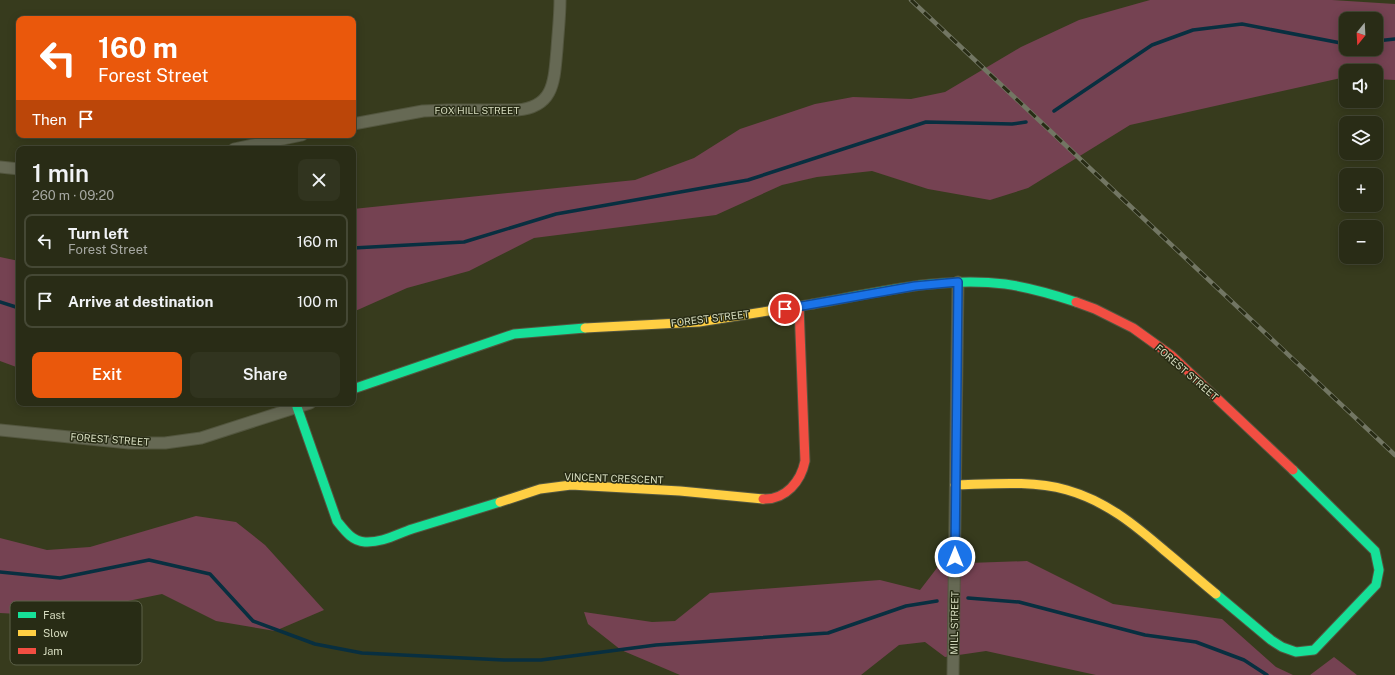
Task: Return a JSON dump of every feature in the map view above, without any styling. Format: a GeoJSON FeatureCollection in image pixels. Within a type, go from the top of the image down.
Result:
{"type":"FeatureCollection","features":[{"type":"Feature","properties":{"kind":"street","name":"FOX HILL STREET"},"geometry":{"type":"LineString","coordinates":[[356,123],[423,111],[517,110],[528,109],[536,106],[546,97],[553,83],[560,0]]}},
{"type":"Feature","properties":{"kind":"street"},"geometry":{"type":"LineString","coordinates":[[249,146],[287,138]]}},
{"type":"Feature","properties":{"kind":"street"},"geometry":{"type":"LineString","coordinates":[[0,167],[16,169]]}},
{"type":"Feature","properties":{"kind":"street","name":"FOREST STREET"},"geometry":{"type":"LineString","coordinates":[[356,387],[514,334],[586,328],[699,322],[915,286],[958,282],[1005,284],[1058,296],[1096,309],[1133,328],[1172,356],[1291,468],[1375,551],[1379,570],[1376,585],[1314,650],[1300,653],[1286,651],[1271,640],[1135,524],[1108,506],[1089,497],[1068,490],[1043,485],[956,484]]}},
{"type":"Feature","properties":{"kind":"street","name":"MILL STREET"},"geometry":{"type":"LineString","coordinates":[[953,675],[958,282]]}},
{"type":"Feature","properties":{"kind":"street","name":"VINCENT CRESCENT"},"geometry":{"type":"LineString","coordinates":[[297,407],[337,521],[341,528],[352,538],[365,542],[380,541],[540,489],[571,485],[770,498],[785,493],[796,484],[803,471],[805,461],[799,306]]}},
{"type":"Feature","properties":{"kind":"street","name":"FOREST STREET"},"geometry":{"type":"LineString","coordinates":[[0,430],[129,443],[165,443],[201,438],[300,406]]}},
{"type":"Feature","properties":{"kind":"shaded area"},"geometry":{"type":"Polygon","coordinates":[[[1150,0],[1332,0],[1395,4],[1395,80],[1383,79],[1383,64],[1339,64],[1339,78],[1130,125],[1028,188],[990,200],[928,189],[872,171],[817,177],[782,185],[716,215],[534,238],[469,271],[407,288],[356,311],[356,209],[635,180],[694,158],[740,129],[815,104],[853,97],[911,99],[945,92],[1021,47],[1079,20],[1150,0]]]}},
{"type":"Feature","properties":{"kind":"shaded area"},"geometry":{"type":"Polygon","coordinates":[[[0,257],[16,260],[16,367],[0,361],[0,257]]]}},
{"type":"Feature","properties":{"kind":"shaded area"},"geometry":{"type":"Polygon","coordinates":[[[196,516],[236,522],[265,545],[324,610],[275,631],[216,621],[162,594],[128,601],[10,601],[10,614],[0,613],[0,538],[47,550],[90,547],[196,516]]]}},
{"type":"Feature","properties":{"kind":"shaded area"},"geometry":{"type":"Polygon","coordinates":[[[1027,561],[1113,604],[1222,619],[1276,667],[1293,675],[1096,675],[986,651],[945,657],[925,642],[899,645],[861,675],[680,675],[621,650],[588,624],[584,612],[652,622],[675,621],[710,593],[880,580],[920,590],[940,564],[1027,561]]]}},
{"type":"Feature","properties":{"kind":"shaded area"},"geometry":{"type":"Polygon","coordinates":[[[1334,657],[1357,675],[1310,675],[1334,657]]]}},
{"type":"Feature","properties":{"kind":"waterway"},"geometry":{"type":"LineString","coordinates":[[1054,111],[1152,45],[1193,30],[1242,24],[1339,43]]}},
{"type":"Feature","properties":{"kind":"waterway"},"geometry":{"type":"LineString","coordinates":[[1383,40],[1395,39]]}},
{"type":"Feature","properties":{"kind":"waterway"},"geometry":{"type":"LineString","coordinates":[[356,248],[464,242],[556,214],[748,180],[926,122],[1012,124],[1026,122]]}},
{"type":"Feature","properties":{"kind":"waterway"},"geometry":{"type":"LineString","coordinates":[[0,302],[16,307]]}},
{"type":"Feature","properties":{"kind":"waterway"},"geometry":{"type":"LineString","coordinates":[[0,572],[60,578],[149,560],[210,574],[253,621],[315,644],[362,653],[504,660],[541,660],[656,645],[828,633],[906,606],[937,601]]}},
{"type":"Feature","properties":{"kind":"waterway"},"geometry":{"type":"LineString","coordinates":[[968,598],[1019,602],[1145,635],[1196,642],[1244,660],[1267,675]]}},
{"type":"Feature","properties":{"kind":"railway"},"geometry":{"type":"LineString","coordinates":[[911,0],[1395,455]]}},
{"type":"Feature","properties":{"kind":"traffic: fast"},"geometry":{"type":"LineString","coordinates":[[813,304],[909,287],[957,282],[981,282],[1013,285],[1076,302]]}},
{"type":"Feature","properties":{"kind":"traffic: fast"},"geometry":{"type":"LineString","coordinates":[[356,388],[514,334],[585,328]]}},
{"type":"Feature","properties":{"kind":"traffic: fast"},"geometry":{"type":"LineString","coordinates":[[297,407],[337,521],[349,535],[356,540],[365,542],[383,540],[412,529],[500,502]]}},
{"type":"Feature","properties":{"kind":"traffic: fast"},"geometry":{"type":"LineString","coordinates":[[1216,594],[1271,640],[1282,647],[1296,652],[1314,650],[1376,585],[1379,570],[1375,551],[1293,470]]}},
{"type":"Feature","properties":{"kind":"traffic: slow"},"geometry":{"type":"LineString","coordinates":[[585,328],[699,322],[813,304]]}},
{"type":"Feature","properties":{"kind":"traffic: slow"},"geometry":{"type":"LineString","coordinates":[[500,502],[540,489],[571,485],[680,491],[763,499]]}},
{"type":"Feature","properties":{"kind":"traffic: slow"},"geometry":{"type":"LineString","coordinates":[[955,485],[1040,485],[1067,490],[1081,495],[1107,507],[1131,523],[1216,594]]}},
{"type":"Feature","properties":{"kind":"traffic: jam"},"geometry":{"type":"LineString","coordinates":[[1076,302],[1095,309],[1133,328],[1172,356],[1293,470]]}},
{"type":"Feature","properties":{"kind":"traffic: jam"},"geometry":{"type":"LineString","coordinates":[[763,499],[779,496],[791,488],[800,476],[805,461],[799,306]]}},
{"type":"Feature","properties":{"kind":"route"},"geometry":{"type":"LineString","coordinates":[[785,309],[915,286],[958,282],[955,557]]}}]}
